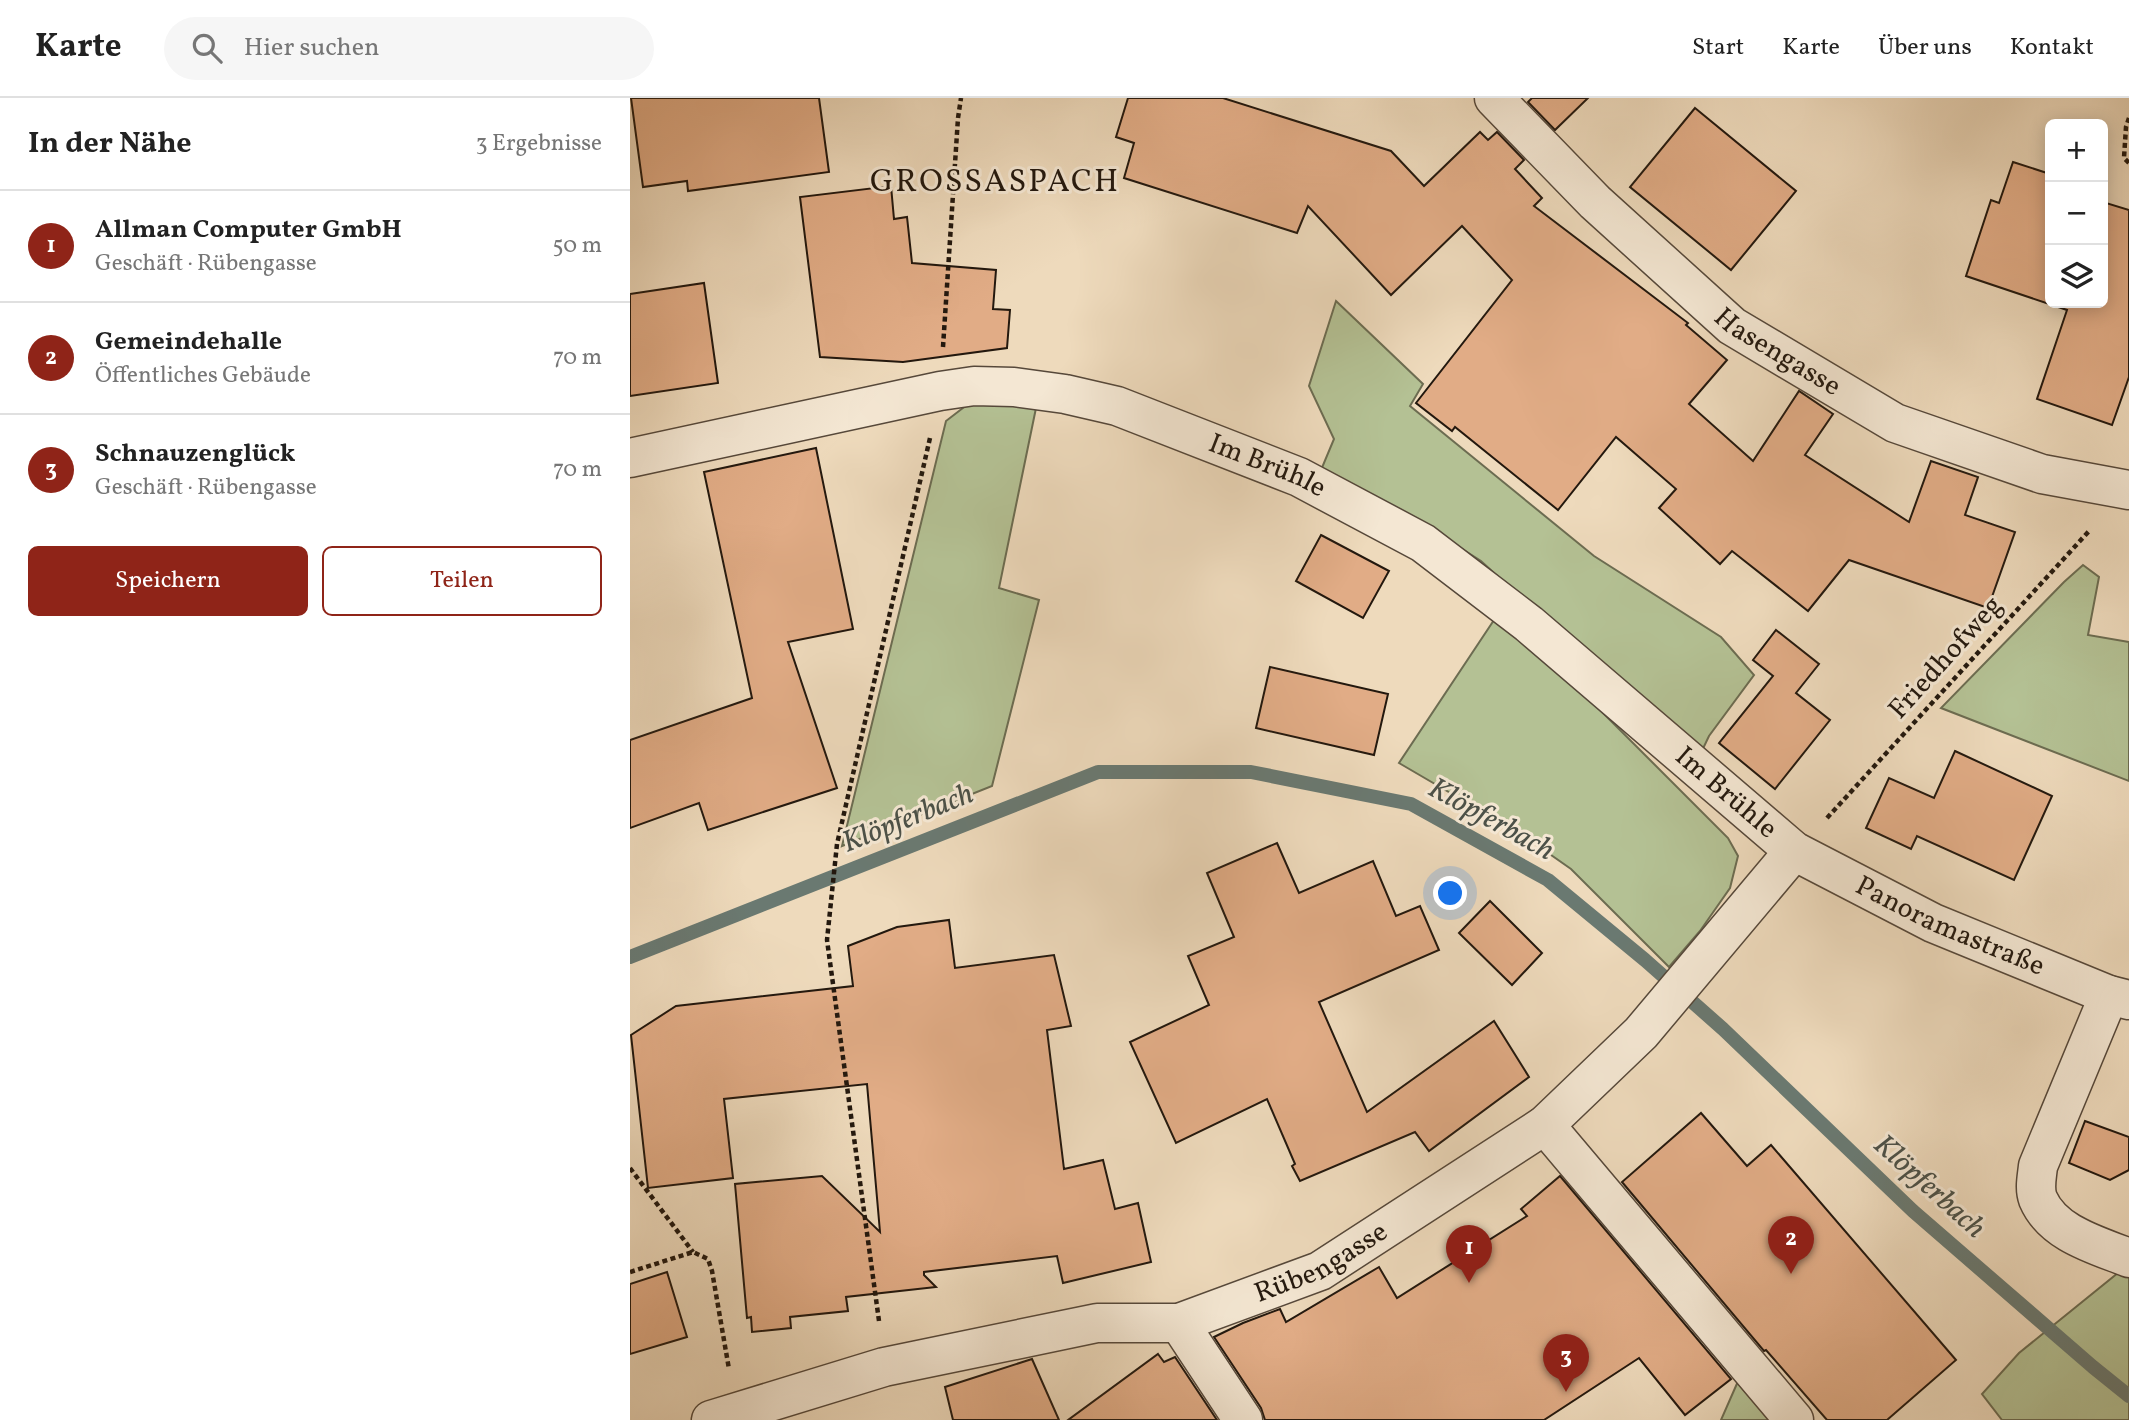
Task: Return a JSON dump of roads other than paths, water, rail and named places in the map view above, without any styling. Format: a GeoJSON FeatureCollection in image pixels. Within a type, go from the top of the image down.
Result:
{"type":"FeatureCollection","features":[{"type":"Feature","properties":{"kind":"street","name":"Hasengasse"},"geometry":{"type":"LineString","coordinates":[[1494,98],[1595,202],[1732,326],[1895,423],[2042,474],[2127,490]]}},
{"type":"Feature","properties":{"kind":"street","name":"Im Brühle"},"geometry":{"type":"LineString","coordinates":[[630,458],[974,386],[1014,387],[1065,394],[1117,406],[1299,477],[1423,543],[1529,624],[1794,851]]}},
{"type":"Feature","properties":{"kind":"street","name":"Panoramastraße"},"geometry":{"type":"LineString","coordinates":[[1794,851],[1928,933],[2119,998],[2038,1166],[2036,1182],[2038,1198],[2049,1216],[2071,1235],[2129,1258]]}},
{"type":"Feature","properties":{"kind":"street","name":"Rübengasse"},"geometry":{"type":"LineString","coordinates":[[723,1416],[884,1367],[1097,1323],[1180,1323],[1320,1271],[1545,1125],[1640,1033],[1794,851]]}},
{"type":"Feature","properties":{"kind":"street"},"geometry":{"type":"LineString","coordinates":[[1545,1125],[1794,1420]]}},
{"type":"Feature","properties":{"kind":"street"},"geometry":{"type":"LineString","coordinates":[[1180,1323],[1243,1420]]}},
{"type":"Feature","properties":{"kind":"waterway","name":"Klöpferbach"},"geometry":{"type":"LineString","coordinates":[[630,957],[1098,772],[1251,772],[1411,804],[1548,880],[1723,1029],[1913,1211],[2129,1396]]}},
{"type":"Feature","properties":{"kind":"place","name":"Gemeindehalle"},"geometry":{"type":"Point","coordinates":[1791,1274]}},
{"type":"Feature","properties":{"kind":"place","name":"Allman Computer GmbH"},"geometry":{"type":"Point","coordinates":[1469,1283]}},
{"type":"Feature","properties":{"kind":"place","name":"Schnauzenglück"},"geometry":{"type":"Point","coordinates":[1566,1392]}},
{"type":"Feature","properties":{"kind":"district","name":"GROSSASPACH"},"geometry":{"type":"Point","coordinates":[995,183]}}]}
